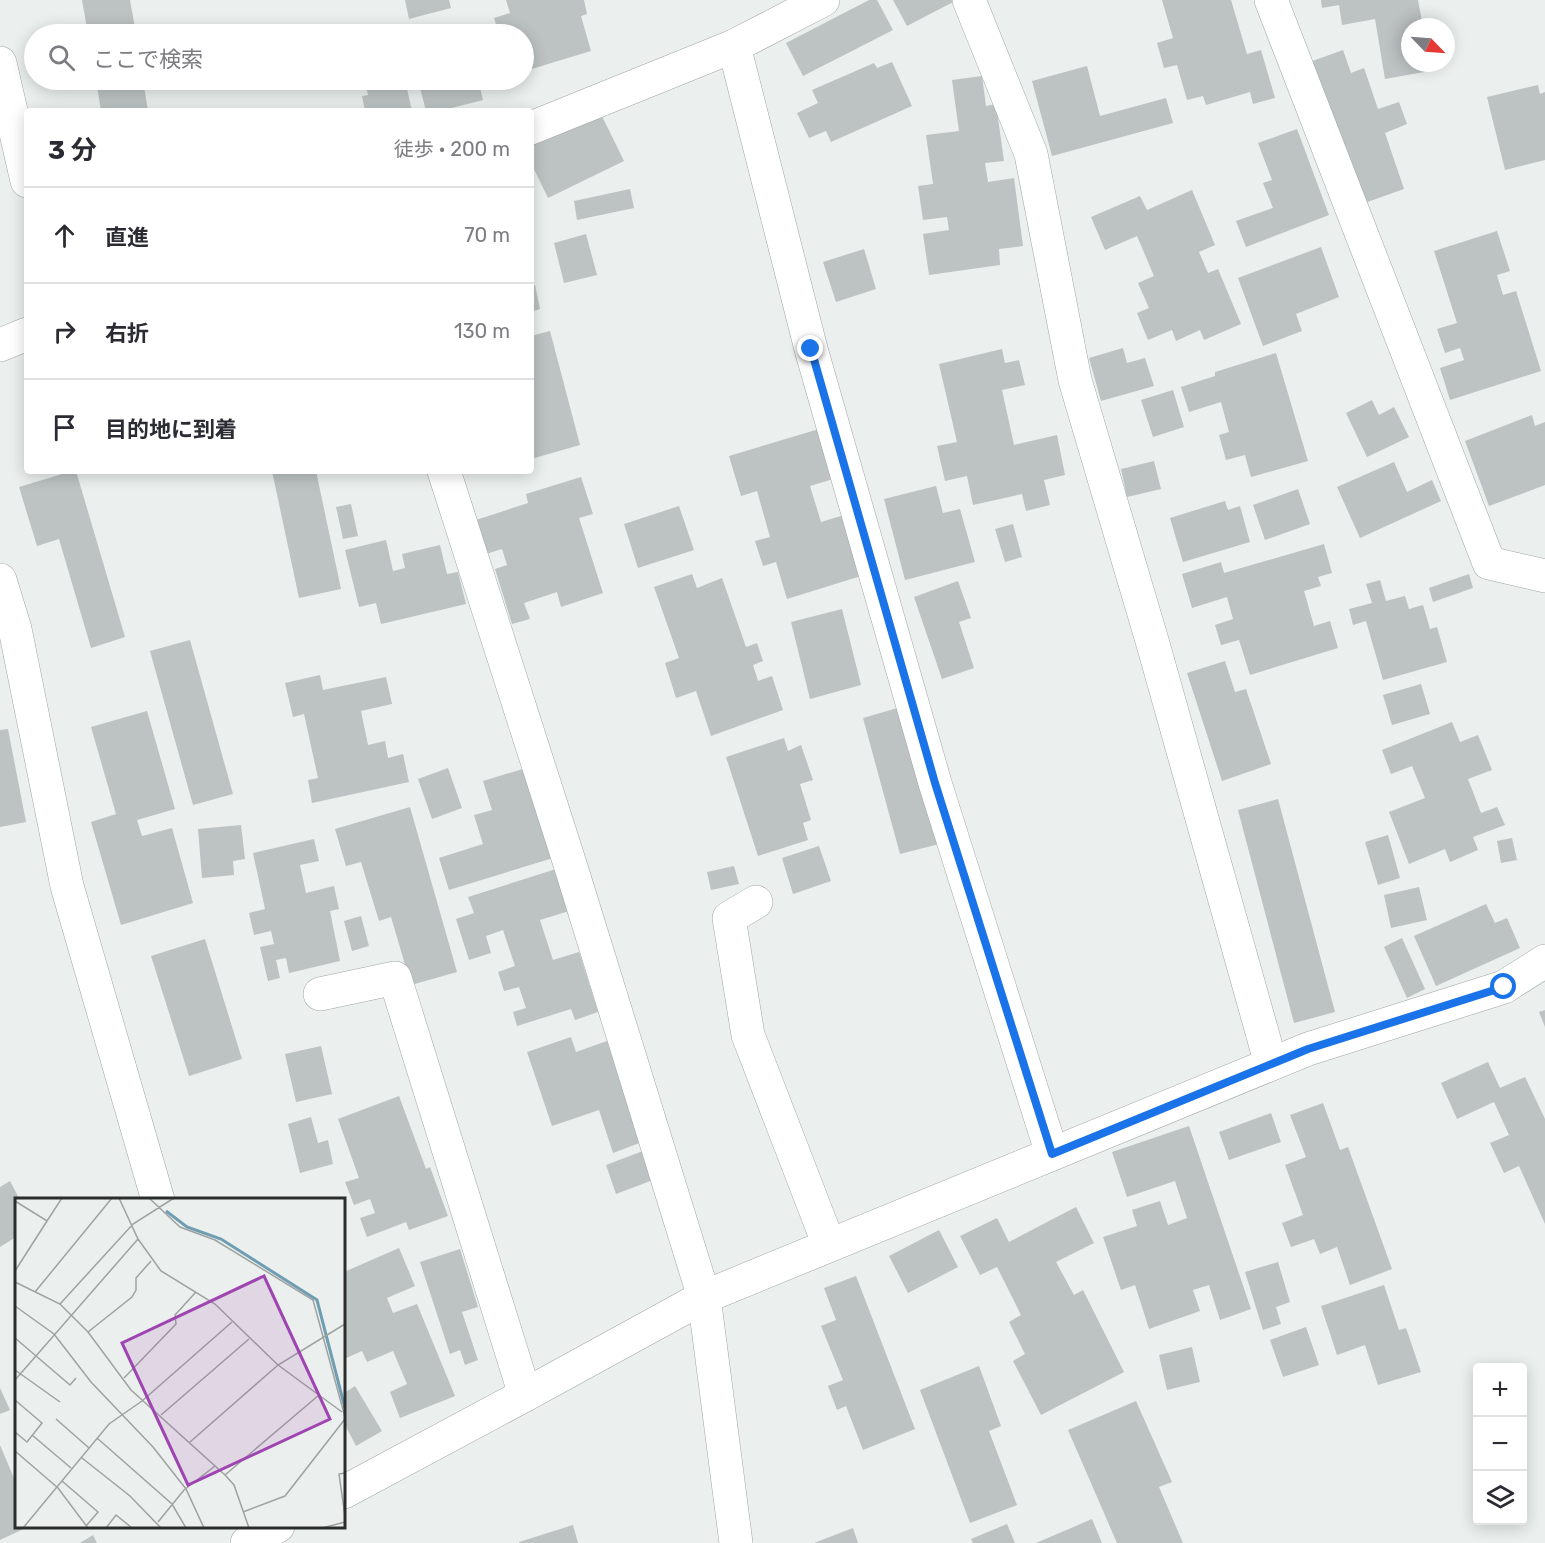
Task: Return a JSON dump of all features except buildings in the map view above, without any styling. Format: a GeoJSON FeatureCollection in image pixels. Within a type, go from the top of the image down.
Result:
{"type":"FeatureCollection","features":[{"type":"Feature","properties":{"kind":"street"},"geometry":{"type":"LineString","coordinates":[[534,127],[734,46],[823,0]]}},
{"type":"Feature","properties":{"kind":"street"},"geometry":{"type":"LineString","coordinates":[[969,0],[1031,154],[1075,380],[1153,644],[1271,1064]]}},
{"type":"Feature","properties":{"kind":"street"},"geometry":{"type":"LineString","coordinates":[[1270,0],[1489,563],[1545,576]]}},
{"type":"Feature","properties":{"kind":"street"},"geometry":{"type":"LineString","coordinates":[[734,46],[811,349],[928,760],[1052,1154]]}},
{"type":"Feature","properties":{"kind":"street"},"geometry":{"type":"LineString","coordinates":[[0,63],[24,168]]}},
{"type":"Feature","properties":{"kind":"street"},"geometry":{"type":"LineString","coordinates":[[0,345],[24,335]]}},
{"type":"Feature","properties":{"kind":"street"},"geometry":{"type":"LineString","coordinates":[[445,474],[570,864],[704,1297],[736,1543]]}},
{"type":"Feature","properties":{"kind":"street"},"geometry":{"type":"LineString","coordinates":[[0,579],[15,628],[67,886],[157,1198]]}},
{"type":"Feature","properties":{"kind":"street"},"geometry":{"type":"LineString","coordinates":[[756,902],[729,918],[748,1035],[829,1245]]}},
{"type":"Feature","properties":{"kind":"street"},"geometry":{"type":"LineString","coordinates":[[345,1491],[704,1297],[1308,1049],[1504,987],[1545,961]]}},
{"type":"Feature","properties":{"kind":"street"},"geometry":{"type":"LineString","coordinates":[[320,994],[395,978],[525,1395]]}},
{"type":"Feature","properties":{"kind":"route"},"geometry":{"type":"LineString","coordinates":[[811,349],[935,783],[1052,1154],[1308,1049],[1504,987]]}}]}
